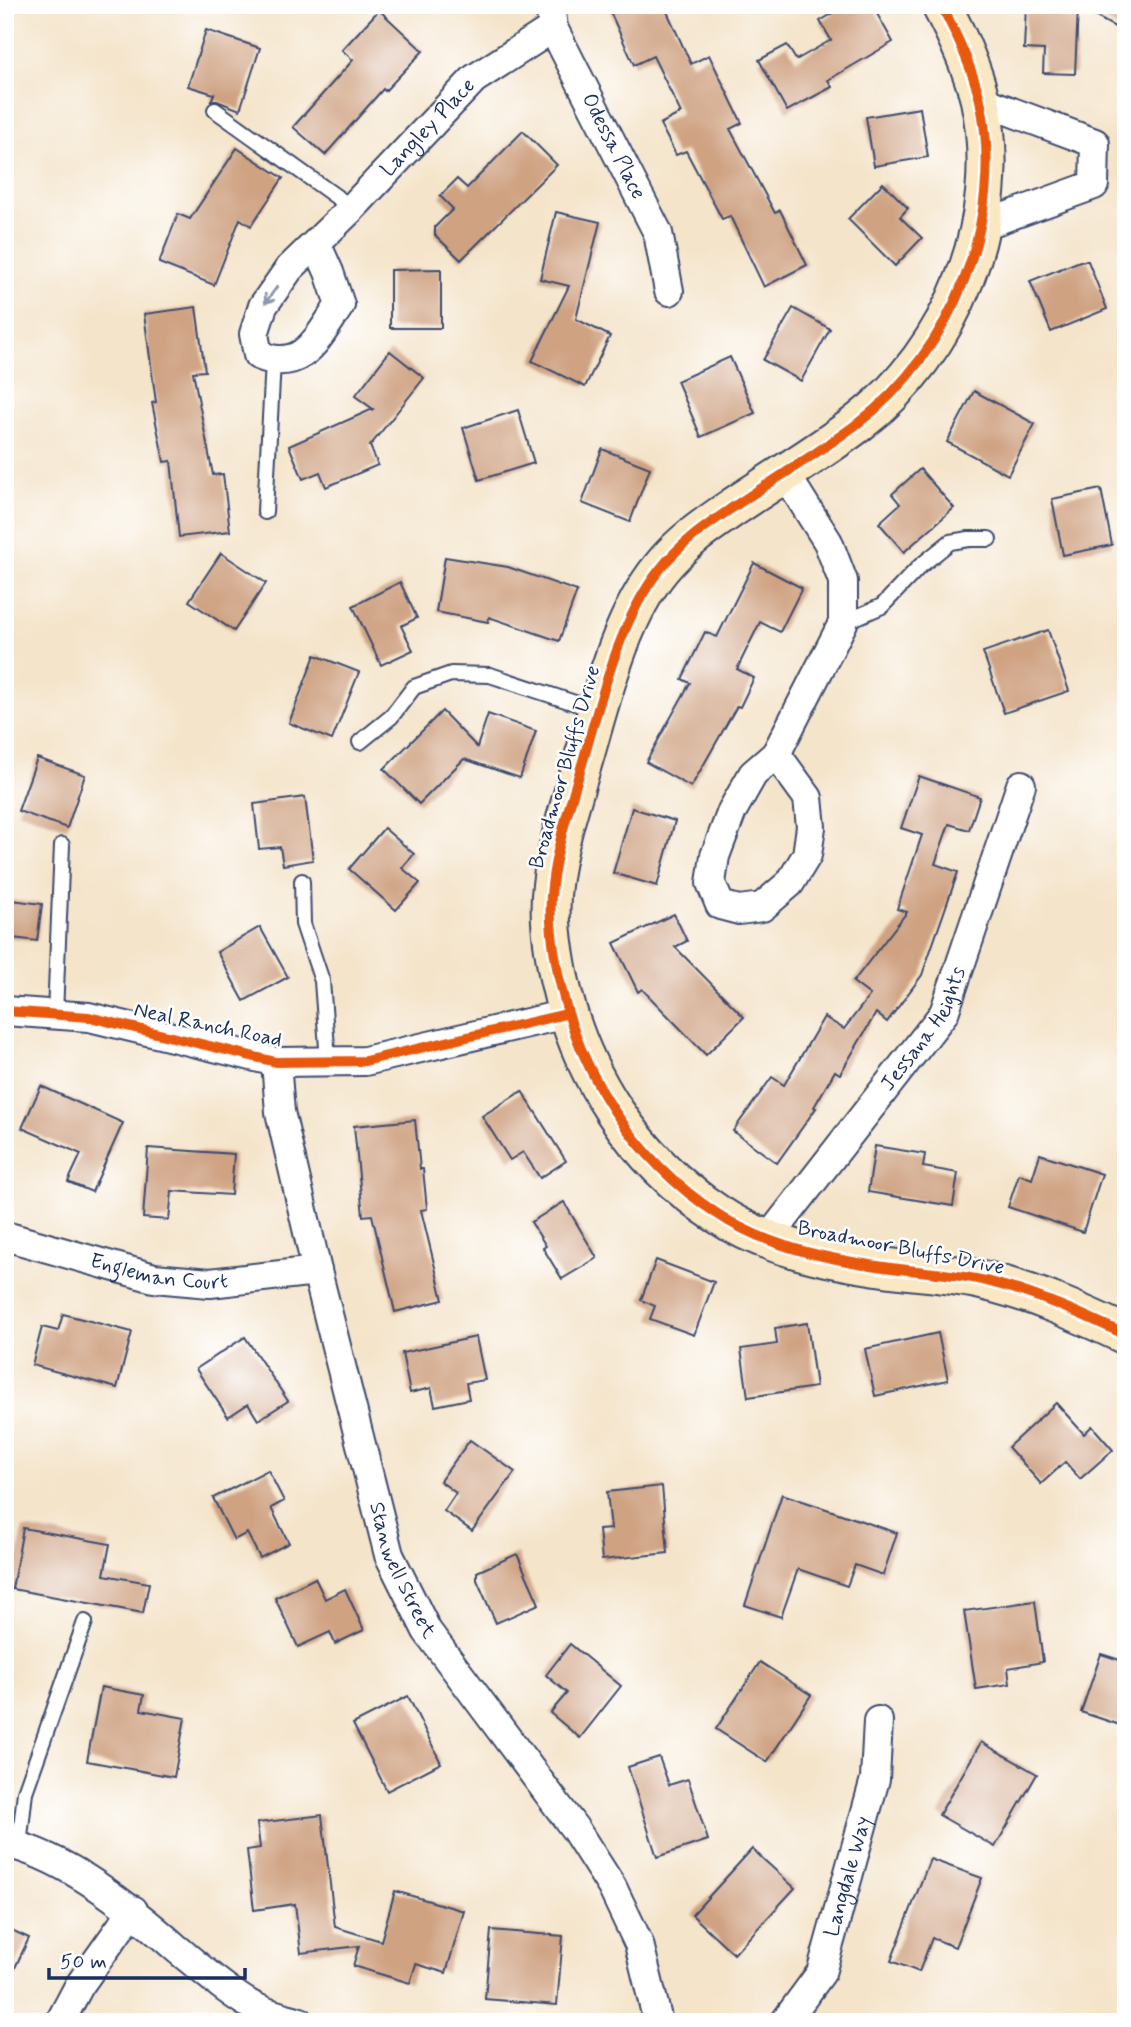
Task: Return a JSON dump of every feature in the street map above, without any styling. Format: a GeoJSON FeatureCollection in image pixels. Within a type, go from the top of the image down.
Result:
{"type":"FeatureCollection","features":[{"type":"Feature","properties":{"kind":"street","name":"Broadmoor Bluffs Drive"},"geometry":{"type":"LineString","coordinates":[[941,5],[960,40],[980,100],[987,163],[981,226],[958,299],[930,347],[896,388],[858,423],[688,538],[658,570],[630,618],[598,710],[563,834],[552,885],[551,941],[566,1014],[603,1096],[638,1144],[668,1177],[717,1214],[767,1240],[830,1256],[884,1267],[984,1280],[1059,1303],[1126,1335]]}},
{"type":"Feature","properties":{"kind":"street","name":"Langley Place"},"geometry":{"type":"LineString","coordinates":[[273,361],[258,355],[254,334],[263,306],[289,269],[352,208],[474,79],[551,17]]}},
{"type":"Feature","properties":{"kind":"street","name":"Odessa Place"},"geometry":{"type":"LineString","coordinates":[[551,17],[658,233],[669,291]]}},
{"type":"Feature","properties":{"kind":"street"},"geometry":{"type":"LineString","coordinates":[[980,100],[1095,143],[1094,185],[981,226]]}},
{"type":"Feature","properties":{"kind":"street"},"geometry":{"type":"LineString","coordinates":[[273,361],[288,362],[311,347],[340,305],[316,243]]}},
{"type":"Feature","properties":{"kind":"street"},"geometry":{"type":"LineString","coordinates":[[776,754],[808,798],[811,827],[807,855],[790,883],[762,907],[739,910],[720,905],[711,883],[715,856],[732,811],[752,774],[776,754],[843,623],[843,581],[828,542],[784,472]]}},
{"type":"Feature","properties":{"kind":"street","name":"Jessana Heights"},"geometry":{"type":"LineString","coordinates":[[767,1240],[944,1013],[1021,785]]}},
{"type":"Feature","properties":{"kind":"street","name":"Neal Ranch Road"},"geometry":{"type":"LineString","coordinates":[[5,1011],[89,1017],[276,1062],[365,1062],[566,1014]]}},
{"type":"Feature","properties":{"kind":"street","name":"Stanwell Street"},"geometry":{"type":"LineString","coordinates":[[276,1062],[281,1112],[317,1271],[388,1555],[427,1631],[575,1829],[612,1887],[639,1944],[658,2022]]}},
{"type":"Feature","properties":{"kind":"street","name":"Engleman Court"},"geometry":{"type":"LineString","coordinates":[[5,1236],[154,1278],[210,1283],[317,1271]]}},
{"type":"Feature","properties":{"kind":"street","name":"Langdale Way"},"geometry":{"type":"LineString","coordinates":[[785,2022],[821,1973],[875,1779],[878,1721]]}},
{"type":"Feature","properties":{"kind":"street"},"geometry":{"type":"LineString","coordinates":[[12,1844],[68,1869],[133,1910],[204,1972],[258,2009],[300,2022]]}},
{"type":"Feature","properties":{"kind":"street"},"geometry":{"type":"LineString","coordinates":[[60,2022],[79,1986],[133,1910]]}},
{"type":"Feature","properties":{"kind":"lane"},"geometry":{"type":"LineString","coordinates":[[215,110],[352,208]]}},
{"type":"Feature","properties":{"kind":"lane"},"geometry":{"type":"LineString","coordinates":[[265,512],[273,361]]}},
{"type":"Feature","properties":{"kind":"lane"},"geometry":{"type":"LineString","coordinates":[[843,623],[881,606],[919,567],[950,542],[989,539]]}},
{"type":"Feature","properties":{"kind":"lane"},"geometry":{"type":"LineString","coordinates":[[359,743],[391,717],[414,687],[451,674],[490,675],[598,710]]}},
{"type":"Feature","properties":{"kind":"lane"},"geometry":{"type":"LineString","coordinates":[[55,1014],[62,845]]}},
{"type":"Feature","properties":{"kind":"lane"},"geometry":{"type":"LineString","coordinates":[[302,881],[303,924],[321,981],[328,1061]]}},
{"type":"Feature","properties":{"kind":"lane"},"geometry":{"type":"LineString","coordinates":[[12,1844],[25,1792],[85,1622]]}},
{"type":"Feature","properties":{"kind":"building"},"geometry":{"type":"Polygon","coordinates":[[[607,5],[664,5],[691,64],[709,55],[742,123],[730,129],[775,213],[780,210],[807,265],[764,287],[730,216],[722,219],[686,151],[676,155],[660,124],[681,113],[653,56],[634,65],[607,5]]]}},
{"type":"Feature","properties":{"kind":"building"},"geometry":{"type":"Polygon","coordinates":[[[847,5],[872,5],[893,42],[828,80],[832,87],[787,111],[759,60],[787,45],[796,60],[831,40],[820,21],[847,5]]]}},
{"type":"Feature","properties":{"kind":"building"},"geometry":{"type":"Polygon","coordinates":[[[1026,5],[1126,5],[1126,33],[1078,7],[1075,74],[1043,73],[1044,50],[1024,49],[1026,5]]]}},
{"type":"Feature","properties":{"kind":"building"},"geometry":{"type":"Polygon","coordinates":[[[379,10],[423,51],[385,91],[383,89],[325,155],[293,127],[353,60],[342,50],[379,10]]]}},
{"type":"Feature","properties":{"kind":"building"},"geometry":{"type":"Polygon","coordinates":[[[206,30],[260,48],[240,110],[211,101],[214,94],[188,86],[206,30]]]}},
{"type":"Feature","properties":{"kind":"building"},"geometry":{"type":"Polygon","coordinates":[[[920,108],[928,157],[874,166],[866,117],[920,108]]]}},
{"type":"Feature","properties":{"kind":"building"},"geometry":{"type":"Polygon","coordinates":[[[523,131],[557,165],[461,260],[435,235],[435,227],[453,209],[440,196],[457,179],[467,188],[523,131]]]}},
{"type":"Feature","properties":{"kind":"building"},"geometry":{"type":"Polygon","coordinates":[[[237,148],[283,178],[251,226],[240,219],[214,285],[159,263],[178,214],[190,219],[237,148]]]}},
{"type":"Feature","properties":{"kind":"building"},"geometry":{"type":"Polygon","coordinates":[[[883,183],[908,208],[900,217],[922,238],[895,266],[848,219],[883,183]]]}},
{"type":"Feature","properties":{"kind":"building"},"geometry":{"type":"Polygon","coordinates":[[[556,212],[600,222],[576,319],[610,336],[585,387],[532,361],[569,286],[540,279],[556,212]]]}},
{"type":"Feature","properties":{"kind":"building"},"geometry":{"type":"Polygon","coordinates":[[[1080,261],[1088,261],[1107,309],[1051,332],[1030,281],[1080,261]]]}},
{"type":"Feature","properties":{"kind":"building"},"geometry":{"type":"Polygon","coordinates":[[[441,269],[441,328],[390,328],[390,270],[441,269]]]}},
{"type":"Feature","properties":{"kind":"building"},"geometry":{"type":"Polygon","coordinates":[[[196,307],[205,371],[193,372],[213,475],[223,474],[230,531],[179,537],[171,461],[164,462],[152,403],[156,402],[144,314],[196,307]]]}},
{"type":"Feature","properties":{"kind":"building"},"geometry":{"type":"Polygon","coordinates":[[[793,308],[830,329],[801,381],[763,360],[793,308]]]}},
{"type":"Feature","properties":{"kind":"building"},"geometry":{"type":"Polygon","coordinates":[[[390,351],[424,378],[370,446],[378,465],[326,487],[320,472],[303,479],[289,446],[373,409],[355,396],[390,351]]]}},
{"type":"Feature","properties":{"kind":"building"},"geometry":{"type":"Polygon","coordinates":[[[730,357],[755,413],[701,437],[677,381],[730,357]]]}},
{"type":"Feature","properties":{"kind":"building"},"geometry":{"type":"Polygon","coordinates":[[[974,391],[1035,424],[1008,475],[947,442],[974,391]]]}},
{"type":"Feature","properties":{"kind":"building"},"geometry":{"type":"Polygon","coordinates":[[[518,410],[534,463],[479,480],[463,428],[518,410]]]}},
{"type":"Feature","properties":{"kind":"building"},"geometry":{"type":"Polygon","coordinates":[[[602,449],[650,468],[630,522],[582,503],[602,449]]]}},
{"type":"Feature","properties":{"kind":"building"},"geometry":{"type":"Polygon","coordinates":[[[920,469],[954,508],[904,552],[879,523],[900,504],[892,494],[920,469]]]}},
{"type":"Feature","properties":{"kind":"building"},"geometry":{"type":"Polygon","coordinates":[[[1101,489],[1112,545],[1063,555],[1052,499],[1101,489]]]}},
{"type":"Feature","properties":{"kind":"building"},"geometry":{"type":"Polygon","coordinates":[[[221,553],[266,583],[234,631],[189,601],[221,553]]]}},
{"type":"Feature","properties":{"kind":"building"},"geometry":{"type":"Polygon","coordinates":[[[445,557],[508,567],[577,591],[559,641],[489,617],[488,622],[436,612],[445,557]]]}},
{"type":"Feature","properties":{"kind":"building"},"geometry":{"type":"Polygon","coordinates":[[[754,563],[802,588],[780,632],[760,622],[737,669],[754,678],[740,707],[737,706],[691,787],[646,762],[690,683],[682,679],[705,632],[717,637],[754,563]]]}},
{"type":"Feature","properties":{"kind":"building"},"geometry":{"type":"Polygon","coordinates":[[[400,582],[417,618],[401,626],[413,650],[381,665],[353,606],[400,582]]]}},
{"type":"Feature","properties":{"kind":"building"},"geometry":{"type":"Polygon","coordinates":[[[1048,630],[1069,691],[1004,713],[983,652],[1048,630]]]}},
{"type":"Feature","properties":{"kind":"building"},"geometry":{"type":"Polygon","coordinates":[[[315,655],[359,672],[332,740],[289,723],[315,655]]]}},
{"type":"Feature","properties":{"kind":"building"},"geometry":{"type":"Polygon","coordinates":[[[442,711],[477,747],[488,714],[536,731],[520,778],[464,759],[419,804],[384,769],[442,711]]]}},
{"type":"Feature","properties":{"kind":"building"},"geometry":{"type":"Polygon","coordinates":[[[37,758],[85,775],[67,828],[18,811],[37,758]]]}},
{"type":"Feature","properties":{"kind":"building"},"geometry":{"type":"Polygon","coordinates":[[[919,776],[980,797],[969,830],[949,824],[935,864],[958,872],[922,975],[887,1022],[876,1013],[840,1074],[835,1071],[814,1107],[816,1108],[777,1163],[733,1131],[772,1077],[784,1085],[824,1017],[844,1029],[870,995],[853,982],[907,912],[897,909],[922,835],[901,828],[919,776]]]}},
{"type":"Feature","properties":{"kind":"building"},"geometry":{"type":"Polygon","coordinates":[[[305,797],[313,860],[283,865],[280,847],[259,849],[254,804],[305,797]]]}},
{"type":"Feature","properties":{"kind":"building"},"geometry":{"type":"Polygon","coordinates":[[[632,808],[675,821],[657,886],[613,873],[632,808]]]}},
{"type":"Feature","properties":{"kind":"building"},"geometry":{"type":"Polygon","coordinates":[[[384,828],[414,854],[402,868],[420,883],[396,910],[349,869],[384,828]]]}},
{"type":"Feature","properties":{"kind":"building"},"geometry":{"type":"Polygon","coordinates":[[[5,899],[42,904],[37,941],[5,937],[5,899]]]}},
{"type":"Feature","properties":{"kind":"building"},"geometry":{"type":"Polygon","coordinates":[[[674,914],[687,941],[675,947],[744,1017],[706,1055],[642,989],[638,992],[614,943],[674,914]]]}},
{"type":"Feature","properties":{"kind":"building"},"geometry":{"type":"Polygon","coordinates":[[[260,927],[288,977],[244,1001],[217,952],[260,927]]]}},
{"type":"Feature","properties":{"kind":"building"},"geometry":{"type":"Polygon","coordinates":[[[41,1086],[123,1123],[92,1192],[68,1182],[81,1154],[22,1128],[41,1086]]]}},
{"type":"Feature","properties":{"kind":"building"},"geometry":{"type":"Polygon","coordinates":[[[522,1091],[566,1161],[540,1178],[523,1152],[510,1160],[482,1116],[522,1091]]]}},
{"type":"Feature","properties":{"kind":"building"},"geometry":{"type":"Polygon","coordinates":[[[415,1120],[427,1209],[421,1210],[443,1300],[395,1312],[372,1215],[363,1216],[354,1126],[415,1120]]]}},
{"type":"Feature","properties":{"kind":"building"},"geometry":{"type":"Polygon","coordinates":[[[875,1146],[925,1154],[923,1167],[958,1173],[953,1206],[868,1192],[875,1146]]]}},
{"type":"Feature","properties":{"kind":"building"},"geometry":{"type":"Polygon","coordinates":[[[148,1148],[234,1154],[231,1195],[172,1191],[169,1220],[143,1218],[148,1148]]]}},
{"type":"Feature","properties":{"kind":"building"},"geometry":{"type":"Polygon","coordinates":[[[1040,1154],[1102,1174],[1083,1232],[1008,1207],[1019,1174],[1032,1179],[1040,1154]]]}},
{"type":"Feature","properties":{"kind":"building"},"geometry":{"type":"Polygon","coordinates":[[[564,1202],[597,1258],[562,1279],[531,1222],[564,1202]]]}},
{"type":"Feature","properties":{"kind":"building"},"geometry":{"type":"Polygon","coordinates":[[[656,1260],[714,1282],[694,1335],[650,1319],[655,1306],[641,1300],[656,1260]]]}},
{"type":"Feature","properties":{"kind":"building"},"geometry":{"type":"Polygon","coordinates":[[[63,1314],[132,1332],[117,1388],[32,1365],[42,1327],[58,1331],[63,1314]]]}},
{"type":"Feature","properties":{"kind":"building"},"geometry":{"type":"Polygon","coordinates":[[[807,1323],[816,1387],[748,1397],[741,1349],[777,1344],[775,1328],[807,1323]]]}},
{"type":"Feature","properties":{"kind":"building"},"geometry":{"type":"Polygon","coordinates":[[[938,1333],[948,1380],[875,1396],[865,1349],[938,1333]]]}},
{"type":"Feature","properties":{"kind":"building"},"geometry":{"type":"Polygon","coordinates":[[[245,1337],[288,1401],[258,1420],[248,1404],[228,1417],[196,1369],[245,1337]]]}},
{"type":"Feature","properties":{"kind":"building"},"geometry":{"type":"Polygon","coordinates":[[[476,1337],[485,1380],[466,1383],[469,1399],[435,1406],[431,1388],[410,1393],[402,1353],[476,1337]]]}},
{"type":"Feature","properties":{"kind":"building"},"geometry":{"type":"Polygon","coordinates":[[[1056,1403],[1084,1434],[1092,1426],[1113,1450],[1080,1479],[1065,1462],[1041,1484],[1008,1447],[1056,1403]]]}},
{"type":"Feature","properties":{"kind":"building"},"geometry":{"type":"Polygon","coordinates":[[[470,1440],[515,1472],[472,1531],[444,1511],[456,1493],[440,1481],[470,1440]]]}},
{"type":"Feature","properties":{"kind":"building"},"geometry":{"type":"Polygon","coordinates":[[[268,1470],[284,1501],[271,1508],[289,1543],[260,1558],[247,1533],[234,1540],[213,1498],[268,1470]]]}},
{"type":"Feature","properties":{"kind":"building"},"geometry":{"type":"Polygon","coordinates":[[[662,1486],[668,1553],[602,1560],[599,1530],[611,1529],[607,1492],[662,1486]]]}},
{"type":"Feature","properties":{"kind":"building"},"geometry":{"type":"Polygon","coordinates":[[[782,1494],[897,1533],[883,1575],[855,1565],[847,1586],[798,1569],[781,1617],[745,1605],[782,1494]]]}},
{"type":"Feature","properties":{"kind":"building"},"geometry":{"type":"Polygon","coordinates":[[[23,1528],[110,1544],[104,1575],[149,1583],[143,1613],[12,1589],[23,1528]]]}},
{"type":"Feature","properties":{"kind":"building"},"geometry":{"type":"Polygon","coordinates":[[[517,1554],[539,1604],[496,1623],[477,1580],[477,1572],[517,1554]]]}},
{"type":"Feature","properties":{"kind":"building"},"geometry":{"type":"Polygon","coordinates":[[[315,1578],[325,1599],[345,1589],[364,1630],[335,1644],[330,1632],[298,1647],[275,1598],[315,1578]]]}},
{"type":"Feature","properties":{"kind":"building"},"geometry":{"type":"Polygon","coordinates":[[[1035,1601],[1043,1662],[1008,1668],[1010,1684],[976,1689],[964,1611],[1035,1601]]]}},
{"type":"Feature","properties":{"kind":"building"},"geometry":{"type":"Polygon","coordinates":[[[570,1644],[621,1686],[580,1738],[550,1713],[567,1693],[546,1675],[570,1644]]]}},
{"type":"Feature","properties":{"kind":"building"},"geometry":{"type":"Polygon","coordinates":[[[1101,1654],[1126,1662],[1126,1727],[1081,1712],[1101,1654]]]}},
{"type":"Feature","properties":{"kind":"building"},"geometry":{"type":"Polygon","coordinates":[[[760,1662],[811,1695],[767,1762],[716,1729],[760,1662]]]}},
{"type":"Feature","properties":{"kind":"building"},"geometry":{"type":"Polygon","coordinates":[[[101,1687],[144,1695],[141,1710],[185,1718],[174,1777],[87,1761],[101,1687]]]}},
{"type":"Feature","properties":{"kind":"building"},"geometry":{"type":"Polygon","coordinates":[[[408,1696],[441,1763],[387,1791],[353,1724],[408,1696]]]}},
{"type":"Feature","properties":{"kind":"building"},"geometry":{"type":"Polygon","coordinates":[[[981,1742],[1037,1774],[995,1847],[939,1815],[981,1742]]]}},
{"type":"Feature","properties":{"kind":"building"},"geometry":{"type":"Polygon","coordinates":[[[659,1757],[669,1785],[688,1779],[708,1840],[657,1857],[628,1767],[659,1757]]]}},
{"type":"Feature","properties":{"kind":"building"},"geometry":{"type":"Polygon","coordinates":[[[322,1815],[335,1927],[381,1941],[395,1891],[464,1911],[446,1973],[416,1964],[410,1983],[353,1966],[359,1946],[301,1953],[295,1904],[254,1910],[247,1850],[260,1848],[257,1823],[322,1815]]]}},
{"type":"Feature","properties":{"kind":"building"},"geometry":{"type":"Polygon","coordinates":[[[752,1849],[795,1888],[734,1954],[692,1915],[752,1849]]]}},
{"type":"Feature","properties":{"kind":"building"},"geometry":{"type":"Polygon","coordinates":[[[930,1859],[982,1878],[955,1947],[932,1938],[919,1972],[891,1961],[930,1859]]]}},
{"type":"Feature","properties":{"kind":"building"},"geometry":{"type":"Polygon","coordinates":[[[5,1927],[29,1938],[5,1989],[5,1927]]]}},
{"type":"Feature","properties":{"kind":"building"},"geometry":{"type":"Polygon","coordinates":[[[491,1930],[563,1936],[557,2005],[485,1999],[491,1930]]]}},
{"type":"Feature","properties":{"kind":"cycle path"},"geometry":{"type":"LineString","coordinates":[[941,5],[973,75],[980,100],[986,145],[985,191],[978,236],[964,280],[945,321],[920,359],[891,394],[842,435],[694,535],[669,559],[648,586],[626,627],[609,673],[563,831],[551,897],[553,943],[568,1013],[580,1047],[614,1111],[660,1167],[716,1213],[754,1234],[818,1255],[884,1267],[961,1276],[1022,1291],[1126,1335]]}},
{"type":"Feature","properties":{"kind":"cycle path"},"geometry":{"type":"LineString","coordinates":[[5,1011],[89,1017],[276,1062],[365,1061],[566,1014]]}}]}
